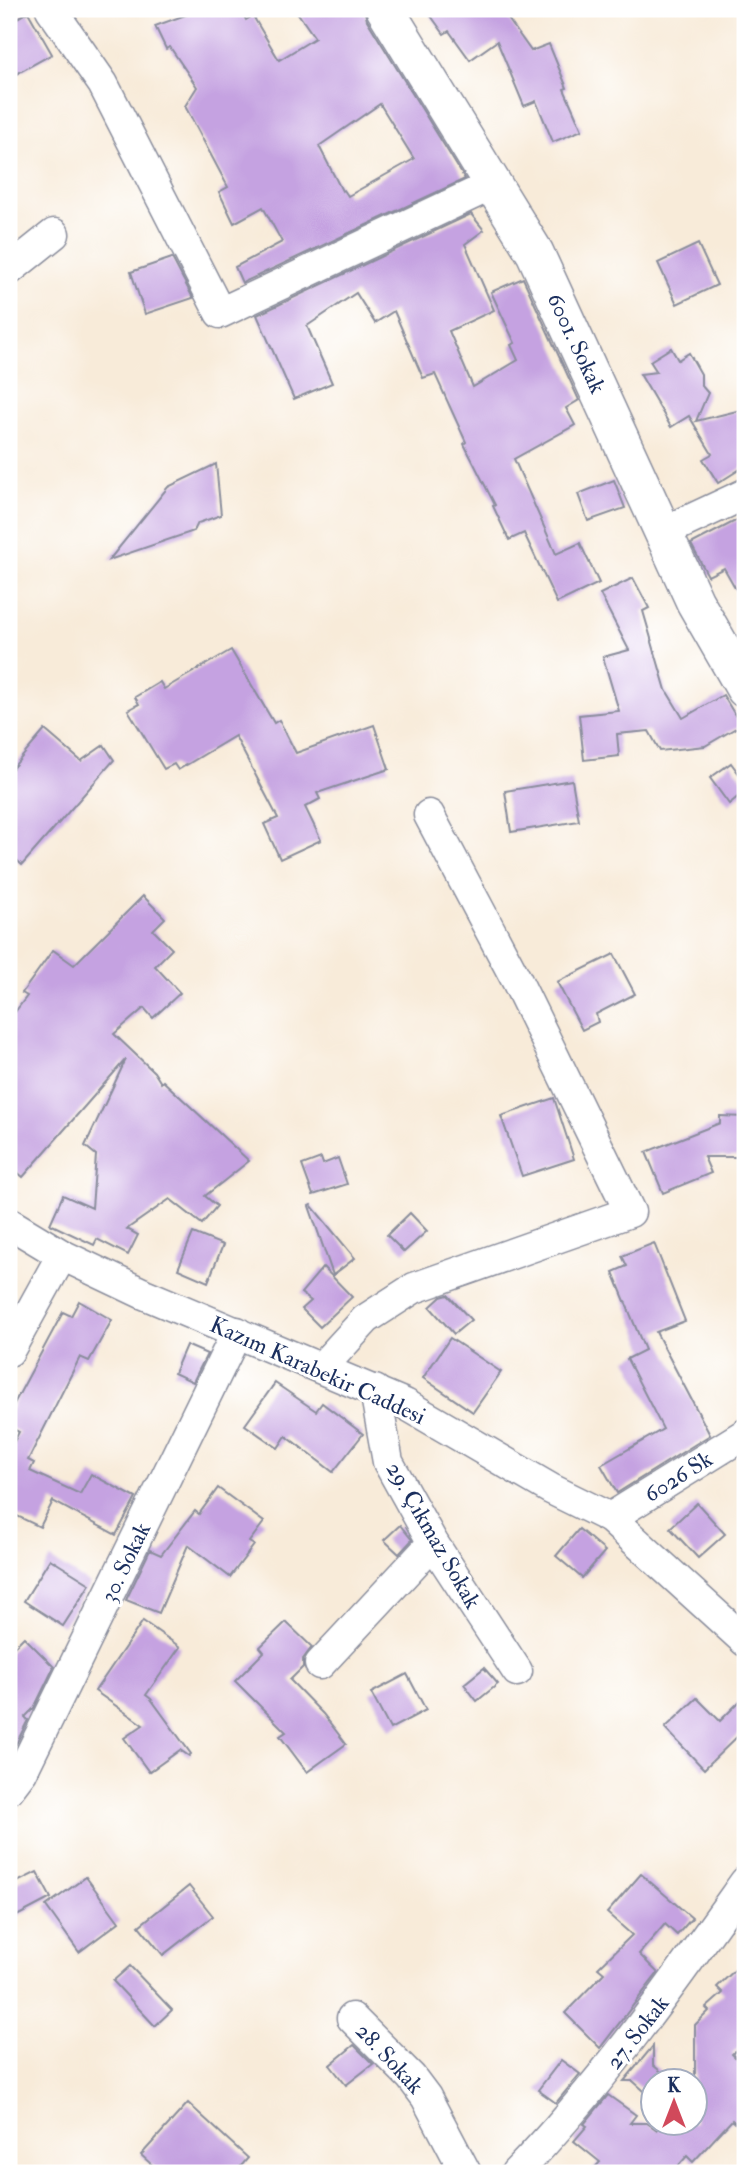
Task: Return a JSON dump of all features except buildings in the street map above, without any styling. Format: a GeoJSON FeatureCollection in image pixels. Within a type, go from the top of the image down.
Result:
{"type":"FeatureCollection","features":[{"type":"Feature","properties":{"kind":"street"},"geometry":{"type":"LineString","coordinates":[[51,9],[103,84],[220,313],[494,184]]}},
{"type":"Feature","properties":{"kind":"street","name":"6001. Sokak"},"geometry":{"type":"LineString","coordinates":[[385,9],[535,253],[695,602],[745,689]]}},
{"type":"Feature","properties":{"kind":"street"},"geometry":{"type":"LineString","coordinates":[[9,270],[54,234]]}},
{"type":"Feature","properties":{"kind":"street"},"geometry":{"type":"LineString","coordinates":[[664,532],[745,494]]}},
{"type":"Feature","properties":{"kind":"street"},"geometry":{"type":"LineString","coordinates":[[321,1367],[366,1319],[414,1288],[630,1212],[523,994],[429,815]]}},
{"type":"Feature","properties":{"kind":"street","name":"Kazım Karabekir Caddesi"},"geometry":{"type":"LineString","coordinates":[[9,1223],[62,1255],[144,1294],[405,1404],[551,1489],[610,1518],[745,1642]]}},
{"type":"Feature","properties":{"kind":"street"},"geometry":{"type":"LineString","coordinates":[[9,1351],[62,1255]]}},
{"type":"Feature","properties":{"kind":"street","name":"30. Sokak"},"geometry":{"type":"LineString","coordinates":[[9,1789],[22,1772],[237,1332]]}},
{"type":"Feature","properties":{"kind":"street","name":"29. Çıkmaz Sokak"},"geometry":{"type":"LineString","coordinates":[[375,1390],[388,1462],[433,1543],[517,1671]]}},
{"type":"Feature","properties":{"kind":"street","name":"6026 Sk"},"geometry":{"type":"LineString","coordinates":[[610,1518],[745,1434]]}},
{"type":"Feature","properties":{"kind":"street"},"geometry":{"type":"LineString","coordinates":[[320,1664],[433,1543]]}},
{"type":"Feature","properties":{"kind":"street","name":"27. Sokak"},"geometry":{"type":"LineString","coordinates":[[516,2173],[548,2141],[643,2025],[745,1882]]}},
{"type":"Feature","properties":{"kind":"street","name":"28. Sokak"},"geometry":{"type":"LineString","coordinates":[[352,2018],[411,2077],[426,2097],[466,2173]]}}]}
